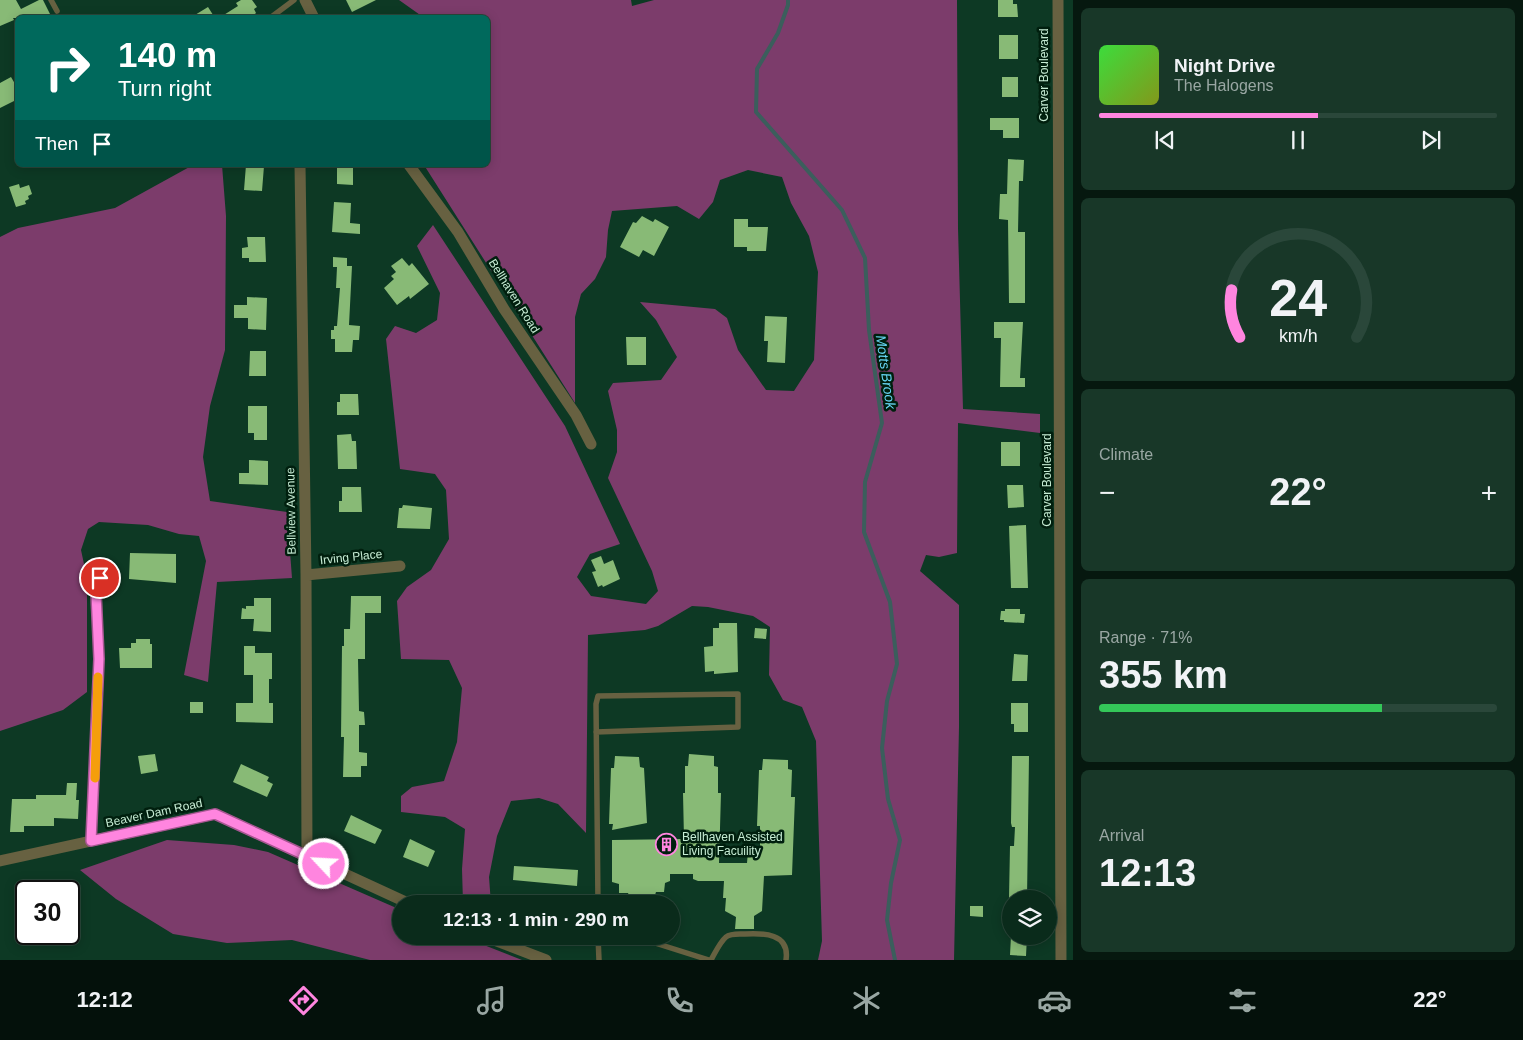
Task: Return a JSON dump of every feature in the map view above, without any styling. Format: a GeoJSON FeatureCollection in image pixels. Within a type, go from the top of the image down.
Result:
{"type":"FeatureCollection","features":[{"type":"Feature","properties":{"kind":"street"},"geometry":{"type":"LineString","coordinates":[[305,0],[312,15]]}},
{"type":"Feature","properties":{"kind":"street","name":"Carver Boulevard"},"geometry":{"type":"LineString","coordinates":[[1058,0],[1060,960]]}},
{"type":"Feature","properties":{"kind":"street","name":"Bellview Avenue"},"geometry":{"type":"LineString","coordinates":[[300,167],[306,576],[307,856]]}},
{"type":"Feature","properties":{"kind":"street","name":"Bellhaven Road"},"geometry":{"type":"LineString","coordinates":[[410,167],[458,232],[504,309],[576,415],[591,444]]}},
{"type":"Feature","properties":{"kind":"street","name":"Irving Place"},"geometry":{"type":"LineString","coordinates":[[306,576],[400,566]]}},
{"type":"Feature","properties":{"kind":"street","name":"Beaver Dam Road"},"geometry":{"type":"LineString","coordinates":[[0,861],[215,814],[392,896]]}},
{"type":"Feature","properties":{"kind":"street"},"geometry":{"type":"LineString","coordinates":[[507,945],[546,960]]}},
{"type":"Feature","properties":{"kind":"lane"},"geometry":{"type":"LineString","coordinates":[[51,0],[57,11]]}},
{"type":"Feature","properties":{"kind":"lane"},"geometry":{"type":"LineString","coordinates":[[274,15],[294,0]]}},
{"type":"Feature","properties":{"kind":"lane"},"geometry":{"type":"LineString","coordinates":[[91,841],[99,659],[96,593],[100,578]]}},
{"type":"Feature","properties":{"kind":"lane"},"geometry":{"type":"LineString","coordinates":[[596,732],[738,727],[738,694],[598,696],[596,732],[598,895]]}},
{"type":"Feature","properties":{"kind":"lane"},"geometry":{"type":"LineString","coordinates":[[662,945],[710,960],[726,937],[735,934],[772,934],[783,943],[787,955],[786,960]]}},
{"type":"Feature","properties":{"kind":"lane"},"geometry":{"type":"LineString","coordinates":[[598,945],[598,960]]}},
{"type":"Feature","properties":{"kind":"shaded area"},"geometry":{"type":"Polygon","coordinates":[[[399,0],[631,0],[632,6],[654,0],[957,0],[958,228],[963,409],[1040,414],[1040,433],[958,423],[957,553],[939,557],[926,555],[920,571],[959,605],[959,727],[954,960],[818,960],[822,941],[816,741],[802,707],[783,700],[769,675],[770,627],[753,616],[708,607],[692,606],[658,626],[645,630],[588,635],[586,833],[558,804],[539,798],[511,801],[497,836],[489,877],[490,895],[463,895],[462,869],[465,829],[445,817],[401,812],[401,796],[412,787],[444,781],[457,742],[462,688],[449,660],[401,659],[397,601],[407,587],[431,570],[449,539],[446,490],[435,474],[400,469],[386,339],[395,326],[416,333],[437,320],[440,293],[417,246],[433,225],[565,426],[620,544],[590,554],[577,577],[591,596],[646,604],[658,591],[652,571],[608,478],[617,452],[617,430],[608,391],[613,383],[661,380],[677,357],[656,320],[640,302],[715,309],[727,318],[738,350],[766,390],[794,391],[814,360],[818,272],[809,236],[791,203],[782,177],[748,170],[720,180],[713,202],[699,219],[677,206],[612,211],[608,230],[606,257],[595,279],[581,294],[575,317],[575,403],[425,167],[490,167],[490,15],[420,15],[399,0]]]}},
{"type":"Feature","properties":{"kind":"shaded area"},"geometry":{"type":"Polygon","coordinates":[[[189,167],[222,167],[226,216],[225,350],[210,406],[203,457],[210,501],[287,512],[292,578],[217,582],[208,682],[184,675],[206,561],[199,536],[179,534],[148,525],[99,522],[88,529],[81,550],[87,578],[87,692],[63,710],[0,731],[0,237],[18,228],[115,208],[189,167]]]}},
{"type":"Feature","properties":{"kind":"shaded area"},"geometry":{"type":"Polygon","coordinates":[[[167,840],[234,845],[268,852],[392,906],[392,945],[484,945],[522,960],[370,960],[292,940],[227,943],[173,934],[116,899],[80,870],[167,840]]]}},
{"type":"Feature","properties":{"kind":"building"},"geometry":{"type":"Polygon","coordinates":[[[0,0],[16,0],[21,9],[39,0],[43,0],[50,15],[15,15],[14,20],[0,26],[0,0]]]}},
{"type":"Feature","properties":{"kind":"building"},"geometry":{"type":"Polygon","coordinates":[[[241,0],[252,0],[257,7],[254,9],[256,13],[254,15],[224,15],[238,6],[236,3],[241,0]]]}},
{"type":"Feature","properties":{"kind":"building"},"geometry":{"type":"Polygon","coordinates":[[[346,0],[376,0],[352,12],[346,0]]]}},
{"type":"Feature","properties":{"kind":"building"},"geometry":{"type":"Polygon","coordinates":[[[998,0],[1013,0],[1013,4],[1017,4],[1018,17],[998,17],[998,0]]]}},
{"type":"Feature","properties":{"kind":"building"},"geometry":{"type":"Polygon","coordinates":[[[208,7],[213,15],[195,15],[208,7]]]}},
{"type":"Feature","properties":{"kind":"building"},"geometry":{"type":"Polygon","coordinates":[[[999,35],[1018,35],[1018,59],[999,59],[999,35]]]}},
{"type":"Feature","properties":{"kind":"building"},"geometry":{"type":"Polygon","coordinates":[[[11,77],[15,84],[15,100],[0,108],[0,83],[11,77]]]}},
{"type":"Feature","properties":{"kind":"building"},"geometry":{"type":"Polygon","coordinates":[[[1002,77],[1018,77],[1018,97],[1002,97],[1002,77]]]}},
{"type":"Feature","properties":{"kind":"building"},"geometry":{"type":"Polygon","coordinates":[[[990,118],[1019,118],[1019,138],[1003,138],[1003,130],[990,130],[990,118]]]}},
{"type":"Feature","properties":{"kind":"building"},"geometry":{"type":"Polygon","coordinates":[[[1008,159],[1024,160],[1023,181],[1019,181],[1018,232],[1025,232],[1025,303],[1009,303],[1008,220],[999,219],[1000,194],[1007,194],[1008,159]]]}},
{"type":"Feature","properties":{"kind":"building"},"geometry":{"type":"Polygon","coordinates":[[[246,167],[264,167],[262,191],[244,190],[246,167]]]}},
{"type":"Feature","properties":{"kind":"building"},"geometry":{"type":"Polygon","coordinates":[[[337,167],[353,167],[353,185],[337,184],[337,167]]]}},
{"type":"Feature","properties":{"kind":"building"},"geometry":{"type":"Polygon","coordinates":[[[19,184],[20,188],[29,185],[32,194],[25,201],[26,204],[16,207],[9,187],[19,184]]]}},
{"type":"Feature","properties":{"kind":"building"},"geometry":{"type":"Polygon","coordinates":[[[334,202],[351,203],[350,223],[360,224],[360,234],[332,232],[334,202]]]}},
{"type":"Feature","properties":{"kind":"building"},"geometry":{"type":"Polygon","coordinates":[[[642,216],[653,222],[655,219],[669,227],[654,256],[643,250],[639,257],[620,247],[633,222],[636,223],[642,216]]]}},
{"type":"Feature","properties":{"kind":"building"},"geometry":{"type":"Polygon","coordinates":[[[734,219],[748,219],[748,227],[768,227],[766,251],[747,251],[747,247],[734,247],[734,219]]]}},
{"type":"Feature","properties":{"kind":"building"},"geometry":{"type":"Polygon","coordinates":[[[247,237],[265,237],[266,262],[249,262],[249,258],[242,258],[242,248],[248,247],[247,237]]]}},
{"type":"Feature","properties":{"kind":"building"},"geometry":{"type":"Polygon","coordinates":[[[333,257],[347,258],[347,266],[352,266],[349,325],[360,326],[359,340],[353,340],[352,352],[335,352],[335,339],[331,339],[331,330],[334,330],[334,326],[337,326],[340,288],[336,288],[337,267],[333,267],[333,257]]]}},
{"type":"Feature","properties":{"kind":"building"},"geometry":{"type":"Polygon","coordinates":[[[402,258],[409,266],[412,263],[429,284],[410,299],[409,296],[397,305],[384,288],[394,279],[391,276],[396,272],[391,266],[402,258]]]}},
{"type":"Feature","properties":{"kind":"building"},"geometry":{"type":"Polygon","coordinates":[[[247,297],[267,298],[266,330],[248,329],[248,318],[234,318],[234,305],[247,305],[247,297]]]}},
{"type":"Feature","properties":{"kind":"building"},"geometry":{"type":"Polygon","coordinates":[[[765,316],[787,317],[785,363],[767,362],[768,341],[764,341],[765,316]]]}},
{"type":"Feature","properties":{"kind":"building"},"geometry":{"type":"Polygon","coordinates":[[[994,322],[1023,322],[1020,378],[1025,378],[1025,387],[1000,387],[1001,338],[994,338],[994,322]]]}},
{"type":"Feature","properties":{"kind":"building"},"geometry":{"type":"Polygon","coordinates":[[[626,337],[646,337],[646,365],[627,365],[626,337]]]}},
{"type":"Feature","properties":{"kind":"building"},"geometry":{"type":"Polygon","coordinates":[[[250,351],[266,351],[266,376],[249,376],[250,351]]]}},
{"type":"Feature","properties":{"kind":"building"},"geometry":{"type":"Polygon","coordinates":[[[340,394],[358,394],[359,415],[337,415],[337,402],[340,402],[340,394]]]}},
{"type":"Feature","properties":{"kind":"building"},"geometry":{"type":"Polygon","coordinates":[[[248,406],[267,406],[267,440],[254,440],[254,433],[248,433],[248,406]]]}},
{"type":"Feature","properties":{"kind":"building"},"geometry":{"type":"Polygon","coordinates":[[[351,434],[352,441],[356,441],[357,469],[338,469],[337,435],[351,434]]]}},
{"type":"Feature","properties":{"kind":"building"},"geometry":{"type":"Polygon","coordinates":[[[1001,442],[1020,442],[1020,466],[1001,466],[1001,442]]]}},
{"type":"Feature","properties":{"kind":"building"},"geometry":{"type":"Polygon","coordinates":[[[249,460],[268,461],[268,485],[239,484],[239,473],[249,473],[249,460]]]}},
{"type":"Feature","properties":{"kind":"building"},"geometry":{"type":"Polygon","coordinates":[[[1007,485],[1023,485],[1024,507],[1008,508],[1007,485]]]}},
{"type":"Feature","properties":{"kind":"building"},"geometry":{"type":"Polygon","coordinates":[[[342,487],[361,487],[362,512],[339,512],[339,501],[342,501],[342,487]]]}},
{"type":"Feature","properties":{"kind":"building"},"geometry":{"type":"Polygon","coordinates":[[[403,505],[432,508],[430,529],[397,528],[399,508],[402,508],[403,505]]]}},
{"type":"Feature","properties":{"kind":"building"},"geometry":{"type":"Polygon","coordinates":[[[1026,525],[1028,588],[1011,588],[1009,526],[1026,525]]]}},
{"type":"Feature","properties":{"kind":"building"},"geometry":{"type":"Polygon","coordinates":[[[130,553],[176,554],[176,583],[129,579],[130,553]]]}},
{"type":"Feature","properties":{"kind":"building"},"geometry":{"type":"Polygon","coordinates":[[[601,556],[604,564],[613,560],[620,579],[603,587],[602,585],[598,587],[592,572],[596,571],[591,560],[601,556]]]}},
{"type":"Feature","properties":{"kind":"building"},"geometry":{"type":"Polygon","coordinates":[[[351,596],[381,596],[381,613],[365,613],[365,659],[358,659],[359,711],[364,712],[365,725],[359,725],[359,752],[367,753],[367,766],[361,766],[361,777],[343,777],[344,737],[341,737],[342,646],[344,646],[344,629],[350,629],[351,596]]]}},
{"type":"Feature","properties":{"kind":"building"},"geometry":{"type":"Polygon","coordinates":[[[254,598],[271,598],[271,632],[253,631],[254,619],[241,619],[242,608],[246,609],[246,606],[254,606],[254,598]]]}},
{"type":"Feature","properties":{"kind":"building"},"geometry":{"type":"Polygon","coordinates":[[[1005,609],[1020,609],[1020,614],[1025,614],[1024,623],[1000,620],[1001,611],[1005,611],[1005,609]]]}},
{"type":"Feature","properties":{"kind":"building"},"geometry":{"type":"Polygon","coordinates":[[[719,623],[737,623],[738,672],[714,674],[714,671],[705,672],[704,647],[713,646],[713,628],[719,628],[719,623]]]}},
{"type":"Feature","properties":{"kind":"building"},"geometry":{"type":"Polygon","coordinates":[[[755,628],[767,629],[766,639],[754,638],[755,628]]]}},
{"type":"Feature","properties":{"kind":"building"},"geometry":{"type":"Polygon","coordinates":[[[136,639],[150,639],[150,644],[152,644],[152,668],[120,668],[119,648],[131,648],[131,643],[136,643],[136,639]]]}},
{"type":"Feature","properties":{"kind":"building"},"geometry":{"type":"Polygon","coordinates":[[[244,646],[255,646],[255,653],[272,653],[272,679],[269,679],[269,703],[273,703],[273,723],[236,722],[236,703],[253,703],[253,675],[244,675],[244,646]]]}},
{"type":"Feature","properties":{"kind":"building"},"geometry":{"type":"Polygon","coordinates":[[[1014,654],[1028,655],[1027,681],[1012,681],[1014,654]]]}},
{"type":"Feature","properties":{"kind":"building"},"geometry":{"type":"Polygon","coordinates":[[[190,702],[203,702],[203,713],[190,713],[190,702]]]}},
{"type":"Feature","properties":{"kind":"building"},"geometry":{"type":"Polygon","coordinates":[[[1011,703],[1028,703],[1028,732],[1014,732],[1014,724],[1011,724],[1011,703]]]}},
{"type":"Feature","properties":{"kind":"building"},"geometry":{"type":"Polygon","coordinates":[[[155,754],[158,771],[141,774],[138,756],[155,754]]]}},
{"type":"Feature","properties":{"kind":"building","name":"Bellhaven Assisted Living Facuility"},"geometry":{"type":"Polygon","coordinates":[[[689,754],[714,756],[714,766],[718,767],[718,793],[721,793],[719,863],[747,863],[748,851],[760,851],[760,826],[757,826],[759,770],[762,770],[763,759],[788,760],[788,769],[792,770],[791,797],[795,797],[792,875],[764,876],[762,911],[754,916],[754,929],[735,929],[736,917],[725,911],[726,898],[723,898],[724,881],[698,881],[693,879],[693,874],[670,874],[670,881],[665,883],[664,892],[656,892],[655,895],[619,893],[619,884],[612,882],[612,840],[684,839],[683,793],[685,793],[685,766],[688,766],[689,754]]]}},
{"type":"Feature","properties":{"kind":"building"},"geometry":{"type":"Polygon","coordinates":[[[615,756],[639,757],[640,767],[644,768],[647,823],[612,830],[613,824],[609,824],[611,768],[614,768],[615,756]]]}},
{"type":"Feature","properties":{"kind":"building"},"geometry":{"type":"Polygon","coordinates":[[[1012,756],[1029,756],[1027,890],[1009,890],[1010,846],[1014,846],[1015,827],[1012,827],[1012,756]]]}},
{"type":"Feature","properties":{"kind":"building"},"geometry":{"type":"Polygon","coordinates":[[[241,764],[269,777],[267,781],[273,784],[267,797],[233,782],[241,764]]]}},
{"type":"Feature","properties":{"kind":"building"},"geometry":{"type":"Polygon","coordinates":[[[67,783],[77,783],[76,800],[79,800],[78,819],[54,818],[54,826],[24,826],[24,832],[10,832],[12,799],[36,799],[36,795],[66,795],[67,783]]]}},
{"type":"Feature","properties":{"kind":"building"},"geometry":{"type":"Polygon","coordinates":[[[351,815],[382,830],[375,844],[344,831],[351,815]]]}},
{"type":"Feature","properties":{"kind":"building"},"geometry":{"type":"Polygon","coordinates":[[[410,839],[435,851],[428,867],[403,857],[410,839]]]}},
{"type":"Feature","properties":{"kind":"building"},"geometry":{"type":"Polygon","coordinates":[[[514,866],[578,870],[577,886],[513,880],[514,866]]]}},
{"type":"Feature","properties":{"kind":"building"},"geometry":{"type":"Polygon","coordinates":[[[970,906],[983,906],[983,917],[970,916],[970,906]]]}},
{"type":"Feature","properties":{"kind":"building"},"geometry":{"type":"Polygon","coordinates":[[[1011,945],[1027,945],[1026,956],[1010,955],[1011,945]]]}},
{"type":"Feature","properties":{"kind":"waterway","name":"Motts Brook"},"geometry":{"type":"LineString","coordinates":[[788,0],[778,33],[757,69],[756,112],[842,210],[865,258],[869,330],[882,423],[865,482],[864,532],[890,602],[897,664],[887,701],[882,748],[888,799],[900,840],[891,883],[887,920],[895,960]]}},
{"type":"Feature","properties":{"kind":"slow traffic"},"geometry":{"type":"LineString","coordinates":[[95,778],[98,677]]}},
{"type":"Feature","properties":{"kind":"place","name":"Bellhaven Assisted Living Facuility"},"geometry":{"type":"Point","coordinates":[666,844]}},
{"type":"Feature","properties":{"kind":"route"},"geometry":{"type":"LineString","coordinates":[[100,578],[96,593],[99,659],[91,841],[215,814],[324,864]]}}]}
